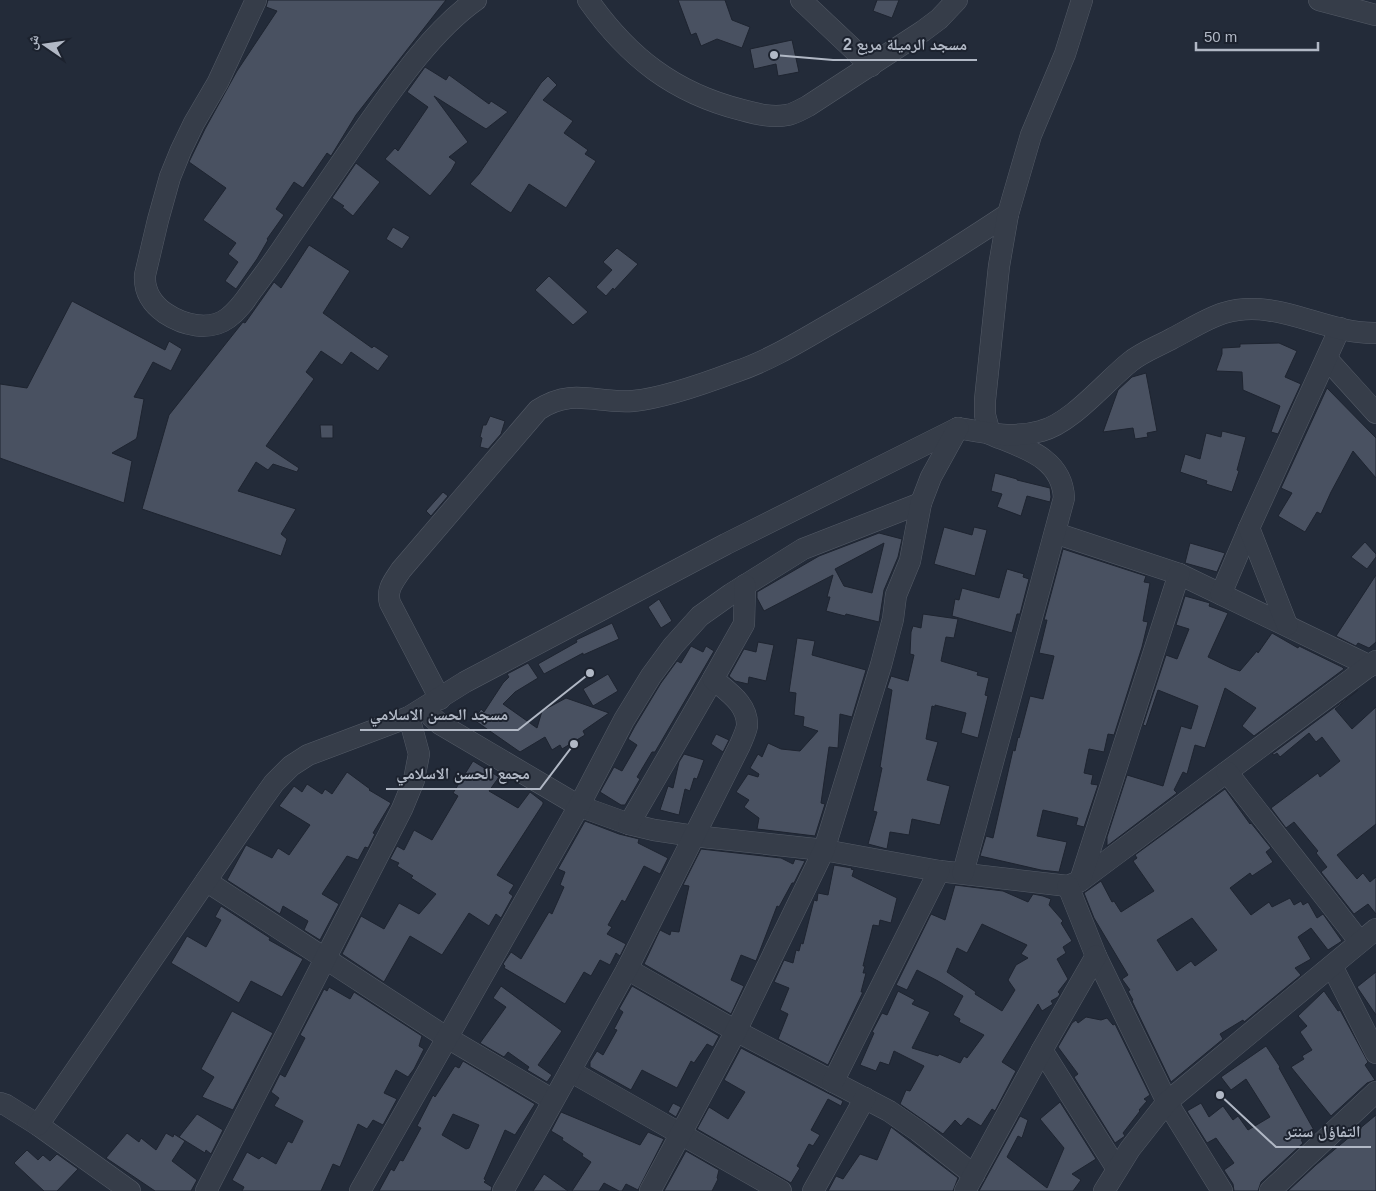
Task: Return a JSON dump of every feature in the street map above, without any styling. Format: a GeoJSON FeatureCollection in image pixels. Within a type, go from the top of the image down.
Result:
{"type":"FeatureCollection","features":[{"type":"Feature","properties":{"kind":"street"},"geometry":{"type":"LineString","coordinates":[[256,0],[218,82],[194,123],[170,177],[145,275],[147,293],[155,304],[178,320],[194,326],[216,323],[227,319],[237,311],[411,66],[452,20],[476,0]]}},
{"type":"Feature","properties":{"kind":"street"},"geometry":{"type":"LineString","coordinates":[[588,0],[619,38],[650,68],[684,90],[724,106],[770,116],[788,115],[808,106],[923,31],[957,0]]}},
{"type":"Feature","properties":{"kind":"street"},"geometry":{"type":"LineString","coordinates":[[801,0],[871,66]]}},
{"type":"Feature","properties":{"kind":"street"},"geometry":{"type":"LineString","coordinates":[[990,434],[985,415],[984,400],[999,266],[1008,214],[1032,135],[1071,38],[1082,0]]}},
{"type":"Feature","properties":{"kind":"street"},"geometry":{"type":"LineString","coordinates":[[1319,0],[1376,15]]}},
{"type":"Feature","properties":{"kind":"street"},"geometry":{"type":"LineString","coordinates":[[1008,214],[888,291],[783,350],[737,372],[645,399],[618,401],[572,397],[560,398],[548,403],[538,410],[401,570],[389,590],[388,596],[425,708],[432,717],[440,724],[579,806],[629,824],[654,830],[824,850],[939,871],[1074,883],[1373,664],[1179,574],[1055,533]]}},
{"type":"Feature","properties":{"kind":"street"},"geometry":{"type":"LineString","coordinates":[[38,1125],[274,782],[291,766],[308,755],[425,708],[465,682],[518,653],[726,544],[958,428],[990,434],[1010,435],[1043,431],[1066,419],[1132,360],[1222,313],[1240,309],[1260,308],[1352,332],[1376,333]]}},
{"type":"Feature","properties":{"kind":"street"},"geometry":{"type":"LineString","coordinates":[[1220,594],[1328,359],[1340,328]]}},
{"type":"Feature","properties":{"kind":"street"},"geometry":{"type":"LineString","coordinates":[[1328,359],[1376,413]]}},
{"type":"Feature","properties":{"kind":"street"},"geometry":{"type":"LineString","coordinates":[[650,1191],[736,1031],[824,850],[881,665],[893,619],[896,596],[910,561],[921,503],[931,477],[958,428]]}},
{"type":"Feature","properties":{"kind":"street"},"geometry":{"type":"LineString","coordinates":[[963,874],[1064,498],[1064,485],[1057,470],[1042,458],[990,434]]}},
{"type":"Feature","properties":{"kind":"street"},"geometry":{"type":"LineString","coordinates":[[360,1191],[446,1036],[579,806],[624,720],[651,676],[673,646],[700,616],[803,549],[921,503]]}},
{"type":"Feature","properties":{"kind":"street"},"geometry":{"type":"LineString","coordinates":[[1249,528],[1287,625]]}},
{"type":"Feature","properties":{"kind":"street"},"geometry":{"type":"LineString","coordinates":[[1179,574],[1074,883],[1096,956],[1167,1102],[1222,1191]]}},
{"type":"Feature","properties":{"kind":"street"},"geometry":{"type":"LineString","coordinates":[[629,824],[744,624],[745,585]]}},
{"type":"Feature","properties":{"kind":"street"},"geometry":{"type":"LineString","coordinates":[[503,1191],[627,969],[737,752],[747,728],[745,713],[740,703],[713,679]]}},
{"type":"Feature","properties":{"kind":"street"},"geometry":{"type":"LineString","coordinates":[[206,1191],[402,809],[414,780],[425,708]]}},
{"type":"Feature","properties":{"kind":"street"},"geometry":{"type":"LineString","coordinates":[[1226,772],[1360,942]]}},
{"type":"Feature","properties":{"kind":"street"},"geometry":{"type":"LineString","coordinates":[[833,1082],[939,871]]}},
{"type":"Feature","properties":{"kind":"street"},"geometry":{"type":"LineString","coordinates":[[206,881],[446,1036],[553,1100]]}},
{"type":"Feature","properties":{"kind":"street"},"geometry":{"type":"LineString","coordinates":[[1104,1191],[1141,1133],[1167,1102],[1376,929]]}},
{"type":"Feature","properties":{"kind":"street"},"geometry":{"type":"LineString","coordinates":[[627,969],[736,1031],[903,1120],[969,1183],[1096,956]]}},
{"type":"Feature","properties":{"kind":"street"},"geometry":{"type":"LineString","coordinates":[[1332,966],[1376,1053]]}},
{"type":"Feature","properties":{"kind":"street"},"geometry":{"type":"LineString","coordinates":[[1042,1050],[1117,1169]]}},
{"type":"Feature","properties":{"kind":"street"},"geometry":{"type":"LineString","coordinates":[[570,1071],[781,1191]]}},
{"type":"Feature","properties":{"kind":"street"},"geometry":{"type":"LineString","coordinates":[[1270,1191],[1376,1092]]}},
{"type":"Feature","properties":{"kind":"street"},"geometry":{"type":"LineString","coordinates":[[813,1191],[864,1098]]}},
{"type":"Feature","properties":{"kind":"street"},"geometry":{"type":"LineString","coordinates":[[0,1103],[38,1125],[130,1191]]}},
{"type":"Feature","properties":{"kind":"building"},"geometry":{"type":"Polygon","coordinates":[[[268,0],[446,0],[356,115],[331,156],[327,153],[303,188],[294,182],[276,209],[284,215],[236,289],[225,281],[238,262],[228,254],[236,243],[203,220],[226,188],[189,162],[237,71],[277,11],[266,7],[268,0]]]}},
{"type":"Feature","properties":{"kind":"building"},"geometry":{"type":"Polygon","coordinates":[[[678,0],[725,0],[732,20],[750,27],[742,48],[717,39],[701,46],[696,33],[691,35],[678,0]]]}},
{"type":"Feature","properties":{"kind":"building"},"geometry":{"type":"Polygon","coordinates":[[[877,0],[899,0],[892,18],[873,11],[877,0]]]}},
{"type":"Feature","properties":{"kind":"building"},"geometry":{"type":"Polygon","coordinates":[[[792,40],[799,72],[778,76],[776,64],[754,69],[750,49],[792,40]]]}},
{"type":"Feature","properties":{"kind":"building"},"geometry":{"type":"Polygon","coordinates":[[[425,67],[446,80],[449,75],[489,104],[491,101],[508,112],[486,129],[434,96],[468,142],[449,157],[456,162],[430,196],[385,159],[395,148],[398,151],[428,107],[407,92],[425,67]]]}},
{"type":"Feature","properties":{"kind":"building"},"geometry":{"type":"Polygon","coordinates":[[[548,76],[557,85],[543,100],[573,121],[564,133],[588,150],[585,154],[596,161],[566,208],[529,184],[511,213],[470,184],[479,174],[541,83],[548,76]]]}},
{"type":"Feature","properties":{"kind":"building"},"geometry":{"type":"Polygon","coordinates":[[[356,163],[380,182],[353,216],[342,207],[344,206],[332,198],[356,163]]]}},
{"type":"Feature","properties":{"kind":"building"},"geometry":{"type":"Polygon","coordinates":[[[393,227],[410,237],[402,249],[386,239],[393,227]]]}},
{"type":"Feature","properties":{"kind":"building"},"geometry":{"type":"Polygon","coordinates":[[[309,245],[350,271],[323,313],[372,348],[374,346],[389,356],[378,371],[351,352],[342,365],[321,351],[306,372],[314,379],[266,446],[299,468],[297,472],[273,464],[268,470],[256,462],[238,491],[296,509],[281,534],[287,539],[281,556],[142,509],[169,415],[243,322],[245,323],[274,282],[281,288],[309,245]]]}},
{"type":"Feature","properties":{"kind":"building"},"geometry":{"type":"Polygon","coordinates":[[[617,248],[638,264],[606,296],[596,287],[612,270],[603,262],[617,248]]]}},
{"type":"Feature","properties":{"kind":"building"},"geometry":{"type":"Polygon","coordinates":[[[549,276],[588,312],[573,325],[535,290],[549,276]]]}},
{"type":"Feature","properties":{"kind":"building"},"geometry":{"type":"Polygon","coordinates":[[[72,301],[165,350],[169,341],[182,349],[171,371],[153,362],[134,397],[144,399],[137,437],[112,453],[132,461],[124,503],[0,458],[0,384],[27,388],[72,301]]]}},
{"type":"Feature","properties":{"kind":"building"},"geometry":{"type":"Polygon","coordinates":[[[1279,343],[1297,351],[1285,377],[1301,384],[1278,434],[1271,432],[1280,406],[1243,390],[1242,372],[1216,371],[1222,354],[1222,348],[1240,347],[1240,344],[1279,343]]]}},
{"type":"Feature","properties":{"kind":"building"},"geometry":{"type":"Polygon","coordinates":[[[1146,373],[1157,431],[1147,433],[1148,437],[1135,439],[1133,428],[1103,432],[1118,390],[1132,377],[1146,373]]]}},
{"type":"Feature","properties":{"kind":"building"},"geometry":{"type":"Polygon","coordinates":[[[1327,388],[1376,438],[1376,478],[1353,451],[1321,514],[1317,512],[1305,532],[1278,516],[1292,493],[1281,488],[1327,388]]]}},
{"type":"Feature","properties":{"kind":"building"},"geometry":{"type":"Polygon","coordinates":[[[490,416],[505,421],[501,434],[488,449],[480,447],[482,438],[480,437],[483,425],[486,425],[490,416]]]}},
{"type":"Feature","properties":{"kind":"building"},"geometry":{"type":"Polygon","coordinates":[[[320,425],[333,425],[333,438],[321,438],[320,425]]]}},
{"type":"Feature","properties":{"kind":"building"},"geometry":{"type":"Polygon","coordinates":[[[1222,431],[1246,437],[1237,470],[1239,471],[1232,492],[1206,484],[1207,481],[1180,472],[1185,454],[1200,459],[1206,433],[1221,437],[1222,431]]]}},
{"type":"Feature","properties":{"kind":"building"},"geometry":{"type":"Polygon","coordinates":[[[995,473],[1050,488],[1050,502],[1027,496],[1021,516],[997,507],[1002,494],[991,491],[995,473]]]}},
{"type":"Feature","properties":{"kind":"building"},"geometry":{"type":"Polygon","coordinates":[[[443,492],[448,496],[431,516],[426,511],[443,492]]]}},
{"type":"Feature","properties":{"kind":"building"},"geometry":{"type":"Polygon","coordinates":[[[944,527],[972,535],[974,527],[987,530],[975,576],[934,564],[944,527]]]}},
{"type":"Feature","properties":{"kind":"building"},"geometry":{"type":"Polygon","coordinates":[[[879,533],[902,539],[898,557],[884,590],[879,622],[826,611],[830,597],[827,597],[833,575],[764,611],[757,598],[757,592],[819,556],[879,533]],[[884,543],[835,569],[844,586],[872,593],[884,543]]]}},
{"type":"Feature","properties":{"kind":"building"},"geometry":{"type":"Polygon","coordinates":[[[1365,542],[1376,554],[1376,557],[1367,569],[1351,557],[1365,542]]]}},
{"type":"Feature","properties":{"kind":"building"},"geometry":{"type":"Polygon","coordinates":[[[1190,543],[1225,553],[1217,572],[1185,563],[1190,543]]]}},
{"type":"Feature","properties":{"kind":"building"},"geometry":{"type":"Polygon","coordinates":[[[1063,549],[1146,576],[1144,582],[1150,583],[1143,621],[1148,622],[1114,735],[1108,734],[1104,752],[1089,749],[1084,773],[1093,775],[1091,784],[1098,785],[1084,827],[1076,825],[1078,818],[1043,810],[1037,836],[1067,842],[1059,872],[1041,870],[980,856],[986,836],[993,838],[1013,750],[1015,751],[1030,696],[1043,699],[1054,656],[1039,653],[1047,620],[1044,620],[1063,549]]]}},
{"type":"Feature","properties":{"kind":"building"},"geometry":{"type":"Polygon","coordinates":[[[1007,569],[1024,574],[1023,577],[1029,579],[1020,614],[1017,614],[1012,633],[952,616],[955,599],[959,600],[962,588],[999,598],[1007,569]]]}},
{"type":"Feature","properties":{"kind":"building"},"geometry":{"type":"Polygon","coordinates":[[[1376,575],[1376,642],[1369,648],[1358,643],[1356,646],[1336,636],[1376,575]]]}},
{"type":"Feature","properties":{"kind":"building"},"geometry":{"type":"Polygon","coordinates":[[[1185,596],[1210,603],[1209,606],[1228,613],[1208,657],[1231,668],[1240,671],[1257,651],[1258,653],[1272,633],[1298,648],[1299,646],[1344,669],[1254,736],[1242,726],[1256,708],[1225,688],[1205,748],[1195,745],[1187,774],[1183,772],[1174,790],[1177,793],[1107,846],[1107,837],[1127,775],[1163,786],[1181,726],[1191,729],[1198,706],[1158,690],[1146,726],[1143,725],[1166,655],[1177,659],[1189,629],[1176,625],[1185,596]]]}},
{"type":"Feature","properties":{"kind":"building"},"geometry":{"type":"Polygon","coordinates":[[[659,599],[672,621],[661,628],[648,607],[659,599]]]}},
{"type":"Feature","properties":{"kind":"building"},"geometry":{"type":"Polygon","coordinates":[[[923,614],[958,619],[954,638],[946,637],[941,661],[978,672],[977,675],[989,678],[985,695],[988,696],[978,738],[961,733],[966,713],[935,705],[935,707],[932,706],[926,739],[938,742],[927,780],[950,786],[940,825],[912,819],[909,835],[890,832],[887,849],[868,844],[877,812],[873,811],[882,768],[880,767],[892,690],[887,688],[891,676],[908,681],[914,655],[910,654],[911,632],[913,626],[921,628],[923,614]]]}},
{"type":"Feature","properties":{"kind":"building"},"geometry":{"type":"Polygon","coordinates":[[[612,623],[619,639],[583,655],[583,653],[544,674],[538,664],[577,642],[576,640],[612,623]]]}},
{"type":"Feature","properties":{"kind":"building"},"geometry":{"type":"Polygon","coordinates":[[[797,638],[815,641],[812,655],[866,670],[852,717],[840,714],[838,748],[829,747],[821,803],[825,804],[815,836],[757,829],[759,818],[744,807],[749,800],[736,792],[748,774],[758,777],[759,774],[750,768],[758,754],[762,757],[768,743],[781,749],[800,751],[818,731],[803,726],[804,717],[794,715],[796,693],[789,692],[797,638]]]}},
{"type":"Feature","properties":{"kind":"building"},"geometry":{"type":"Polygon","coordinates":[[[758,642],[774,645],[766,681],[749,677],[748,684],[735,681],[729,676],[744,649],[756,652],[758,642]]]}},
{"type":"Feature","properties":{"kind":"building"},"geometry":{"type":"Polygon","coordinates":[[[691,646],[703,652],[706,646],[714,651],[655,752],[652,752],[637,777],[640,779],[625,805],[621,805],[600,792],[614,767],[622,771],[637,745],[628,739],[635,726],[661,683],[677,661],[681,663],[691,646]]]}},
{"type":"Feature","properties":{"kind":"building"},"geometry":{"type":"Polygon","coordinates":[[[528,663],[538,678],[515,692],[503,704],[537,728],[542,711],[566,698],[609,713],[583,731],[585,735],[562,749],[560,745],[552,750],[545,737],[520,752],[474,720],[481,709],[484,712],[509,677],[507,674],[528,663]]]}},
{"type":"Feature","properties":{"kind":"building"},"geometry":{"type":"Polygon","coordinates":[[[608,674],[618,691],[593,706],[583,689],[608,674]]]}},
{"type":"Feature","properties":{"kind":"building"},"geometry":{"type":"Polygon","coordinates":[[[1358,690],[1335,709],[1352,729],[1376,707],[1376,824],[1337,855],[1357,879],[1363,873],[1370,882],[1376,877],[1376,914],[1368,904],[1354,914],[1321,872],[1327,867],[1316,853],[1318,851],[1294,822],[1286,828],[1271,808],[1318,773],[1320,777],[1340,761],[1322,737],[1316,742],[1309,733],[1280,757],[1277,753],[1272,754],[1358,690]]]}},
{"type":"Feature","properties":{"kind":"building"},"geometry":{"type":"Polygon","coordinates":[[[716,734],[729,740],[723,752],[711,744],[716,734]]]}},
{"type":"Feature","properties":{"kind":"building"},"geometry":{"type":"Polygon","coordinates":[[[684,754],[704,760],[697,779],[694,778],[690,791],[685,789],[679,815],[660,810],[668,786],[673,788],[679,762],[684,754]]]}},
{"type":"Feature","properties":{"kind":"building"},"geometry":{"type":"Polygon","coordinates":[[[473,761],[499,777],[489,791],[518,808],[530,792],[543,802],[497,875],[514,885],[509,893],[513,896],[501,918],[496,914],[489,926],[469,913],[442,955],[410,936],[384,982],[342,954],[361,916],[384,929],[399,903],[419,914],[436,894],[411,878],[413,876],[397,866],[399,863],[390,859],[397,846],[404,850],[414,830],[432,840],[458,796],[453,793],[473,761]]]}},
{"type":"Feature","properties":{"kind":"building"},"geometry":{"type":"Polygon","coordinates":[[[347,772],[369,790],[391,803],[373,833],[375,834],[368,848],[365,847],[358,860],[347,856],[322,894],[339,904],[320,940],[304,930],[308,921],[283,906],[280,914],[227,880],[246,845],[272,858],[278,848],[289,855],[310,825],[279,806],[294,786],[302,792],[307,784],[322,794],[325,789],[332,794],[347,772]]]}},
{"type":"Feature","properties":{"kind":"building"},"geometry":{"type":"Polygon","coordinates":[[[1225,789],[1250,824],[1271,848],[1266,852],[1273,862],[1252,876],[1250,873],[1230,888],[1251,915],[1269,902],[1272,907],[1290,898],[1294,905],[1301,901],[1303,905],[1308,902],[1317,918],[1323,914],[1342,941],[1328,950],[1311,928],[1298,937],[1311,959],[1295,968],[1301,975],[1244,1022],[1243,1020],[1220,1034],[1223,1039],[1171,1082],[1132,1001],[1128,991],[1130,990],[1122,979],[1128,975],[1094,918],[1084,893],[1101,881],[1112,902],[1114,901],[1121,912],[1154,891],[1133,861],[1137,858],[1135,855],[1225,789]],[[1192,918],[1157,940],[1177,971],[1191,961],[1195,966],[1217,950],[1192,918]]]}},
{"type":"Feature","properties":{"kind":"building"},"geometry":{"type":"Polygon","coordinates":[[[585,821],[619,834],[639,839],[638,843],[668,858],[660,874],[644,866],[625,902],[622,900],[608,925],[612,927],[607,934],[626,944],[620,956],[616,953],[610,965],[600,960],[591,976],[584,972],[565,1004],[504,968],[503,964],[511,952],[521,959],[549,912],[552,914],[564,887],[560,885],[565,872],[558,869],[585,821]]]}},
{"type":"Feature","properties":{"kind":"building"},"geometry":{"type":"Polygon","coordinates":[[[701,849],[781,858],[793,864],[795,859],[805,861],[794,883],[792,883],[779,907],[777,906],[756,961],[741,955],[731,980],[744,986],[731,1014],[644,964],[660,930],[670,935],[671,931],[679,932],[689,886],[683,885],[701,849]]]}},
{"type":"Feature","properties":{"kind":"building"},"geometry":{"type":"Polygon","coordinates":[[[834,865],[852,868],[854,870],[852,876],[897,898],[891,923],[880,920],[879,926],[873,925],[863,966],[865,966],[863,973],[866,973],[861,992],[863,992],[828,1065],[778,1039],[788,1014],[780,1010],[789,988],[774,982],[784,960],[793,963],[796,950],[799,951],[801,943],[803,944],[814,900],[817,901],[818,893],[828,895],[834,865]]]}},
{"type":"Feature","properties":{"kind":"building"},"geometry":{"type":"Polygon","coordinates":[[[955,885],[1003,891],[1028,902],[1033,894],[1051,899],[1049,905],[1063,921],[1061,923],[1072,941],[1063,947],[1066,953],[1057,959],[1068,979],[1058,992],[1060,994],[1051,1001],[1053,1004],[1042,1011],[1038,1004],[1002,1062],[1016,1071],[995,1111],[992,1109],[981,1126],[968,1118],[961,1126],[955,1120],[943,1134],[900,1104],[906,1090],[910,1091],[924,1066],[894,1051],[889,1065],[880,1062],[876,1071],[860,1065],[874,1033],[872,1032],[882,1013],[887,1015],[898,991],[915,1000],[912,1004],[930,1012],[912,1048],[938,1056],[939,1054],[960,1063],[964,1056],[967,1058],[984,1035],[959,1022],[960,1019],[953,1015],[963,996],[938,981],[917,970],[907,990],[896,985],[931,914],[945,920],[955,885]],[[982,924],[967,953],[957,948],[947,972],[976,992],[975,994],[1002,1011],[1015,990],[1008,980],[1016,965],[1028,958],[1021,954],[1027,945],[982,924]]]}},
{"type":"Feature","properties":{"kind":"building"},"geometry":{"type":"Polygon","coordinates":[[[221,906],[270,938],[269,940],[303,959],[282,997],[251,981],[239,1003],[171,963],[187,936],[206,947],[221,920],[215,917],[221,906]]]}},
{"type":"Feature","properties":{"kind":"building"},"geometry":{"type":"Polygon","coordinates":[[[1376,972],[1376,1015],[1357,987],[1376,972]]]}},
{"type":"Feature","properties":{"kind":"building"},"geometry":{"type":"Polygon","coordinates":[[[501,986],[562,1031],[538,1065],[552,1075],[547,1082],[527,1070],[529,1067],[508,1052],[504,1057],[480,1043],[506,1007],[493,998],[501,986]]]}},
{"type":"Feature","properties":{"kind":"building"},"geometry":{"type":"Polygon","coordinates":[[[632,986],[719,1036],[713,1047],[707,1044],[694,1063],[691,1061],[677,1088],[642,1070],[631,1090],[590,1067],[590,1062],[597,1051],[603,1055],[617,1030],[614,1029],[623,1012],[619,1009],[632,986]]]}},
{"type":"Feature","properties":{"kind":"building"},"geometry":{"type":"Polygon","coordinates":[[[329,987],[350,999],[354,992],[422,1036],[419,1046],[424,1049],[408,1077],[396,1070],[384,1093],[397,1099],[383,1125],[373,1120],[367,1129],[358,1124],[340,1167],[333,1164],[321,1191],[242,1191],[244,1187],[232,1180],[247,1152],[259,1159],[262,1156],[276,1164],[288,1141],[292,1143],[303,1121],[274,1106],[279,1098],[271,1092],[280,1074],[285,1077],[305,1038],[300,1035],[324,989],[327,991],[329,987]]]}},
{"type":"Feature","properties":{"kind":"building"},"geometry":{"type":"Polygon","coordinates":[[[1324,991],[1338,1011],[1340,1010],[1368,1062],[1365,1065],[1375,1080],[1367,1083],[1331,1116],[1291,1067],[1304,1059],[1302,1056],[1312,1050],[1300,1032],[1307,1026],[1298,1016],[1324,991]]]}},
{"type":"Feature","properties":{"kind":"building"},"geometry":{"type":"Polygon","coordinates":[[[232,1011],[273,1033],[233,1110],[202,1097],[214,1077],[201,1069],[232,1011]]]}},
{"type":"Feature","properties":{"kind":"building"},"geometry":{"type":"Polygon","coordinates":[[[1086,1017],[1101,1020],[1107,1018],[1113,1025],[1115,1024],[1150,1095],[1144,1099],[1147,1101],[1123,1133],[1125,1136],[1115,1143],[1074,1077],[1078,1074],[1058,1047],[1072,1023],[1076,1020],[1078,1023],[1086,1017]]]}},
{"type":"Feature","properties":{"kind":"building"},"geometry":{"type":"Polygon","coordinates":[[[1266,1046],[1280,1067],[1315,1132],[1301,1140],[1303,1143],[1261,1182],[1258,1191],[1234,1191],[1233,1184],[1224,1170],[1234,1163],[1216,1138],[1207,1143],[1187,1111],[1201,1103],[1209,1117],[1223,1106],[1233,1120],[1238,1116],[1248,1130],[1270,1117],[1246,1079],[1231,1090],[1221,1077],[1266,1046]]]}},
{"type":"Feature","properties":{"kind":"building"},"geometry":{"type":"Polygon","coordinates":[[[741,1048],[843,1101],[841,1106],[828,1099],[811,1130],[820,1135],[813,1146],[809,1144],[797,1166],[800,1168],[791,1183],[697,1129],[709,1107],[728,1119],[745,1092],[724,1080],[741,1048]]]}},
{"type":"Feature","properties":{"kind":"building"},"geometry":{"type":"Polygon","coordinates":[[[463,1061],[535,1104],[515,1135],[505,1130],[484,1179],[486,1180],[484,1182],[492,1187],[491,1191],[379,1191],[391,1169],[394,1171],[400,1160],[403,1161],[421,1128],[417,1126],[433,1095],[435,1097],[455,1066],[459,1068],[463,1061]],[[453,1114],[442,1135],[466,1149],[469,1148],[479,1125],[453,1114]]]}},
{"type":"Feature","properties":{"kind":"building"},"geometry":{"type":"Polygon","coordinates":[[[1060,1102],[1096,1159],[1072,1174],[1081,1180],[1073,1191],[979,1191],[1020,1116],[1028,1120],[1022,1138],[1018,1136],[1007,1157],[1047,1188],[1064,1148],[1040,1119],[1060,1102]]]}},
{"type":"Feature","properties":{"kind":"building"},"geometry":{"type":"Polygon","coordinates":[[[673,1103],[681,1107],[676,1117],[668,1112],[673,1103]]]}},
{"type":"Feature","properties":{"kind":"building"},"geometry":{"type":"Polygon","coordinates":[[[561,1112],[640,1145],[648,1132],[664,1139],[638,1190],[626,1184],[622,1191],[619,1191],[604,1183],[599,1191],[572,1191],[591,1162],[582,1156],[583,1154],[562,1140],[563,1138],[551,1131],[561,1112]]]}},
{"type":"Feature","properties":{"kind":"building"},"geometry":{"type":"Polygon","coordinates":[[[197,1114],[223,1130],[211,1154],[206,1150],[205,1153],[179,1137],[197,1114]]]}},
{"type":"Feature","properties":{"kind":"building"},"geometry":{"type":"Polygon","coordinates":[[[1376,1115],[1376,1191],[1288,1191],[1316,1165],[1376,1115]]]}},
{"type":"Feature","properties":{"kind":"building"},"geometry":{"type":"Polygon","coordinates":[[[891,1127],[958,1178],[953,1191],[828,1191],[836,1176],[843,1179],[860,1154],[877,1160],[891,1127]]]}},
{"type":"Feature","properties":{"kind":"building"},"geometry":{"type":"Polygon","coordinates":[[[127,1133],[139,1142],[141,1138],[156,1150],[166,1133],[173,1137],[174,1134],[185,1141],[172,1161],[197,1180],[191,1191],[155,1191],[106,1158],[127,1133]]]}},
{"type":"Feature","properties":{"kind":"building"},"geometry":{"type":"Polygon","coordinates":[[[27,1150],[38,1160],[43,1155],[50,1161],[57,1154],[78,1169],[57,1191],[44,1191],[14,1163],[27,1150]]]}},
{"type":"Feature","properties":{"kind":"building"},"geometry":{"type":"Polygon","coordinates":[[[686,1151],[719,1170],[718,1179],[712,1191],[664,1191],[686,1151]]]}},
{"type":"Feature","properties":{"kind":"building"},"geometry":{"type":"Polygon","coordinates":[[[544,1174],[568,1191],[533,1191],[544,1174]]]}},
{"type":"Feature","properties":{"kind":"place","name":"مسجد الرميلة مربع 2"},"geometry":{"type":"Point","coordinates":[774,55]}},
{"type":"Feature","properties":{"kind":"place","name":"مسجد الحسن الاسلامي"},"geometry":{"type":"Point","coordinates":[590,673]}},
{"type":"Feature","properties":{"kind":"place","name":"مجمع الحسن الاسلامي"},"geometry":{"type":"Point","coordinates":[574,744]}},
{"type":"Feature","properties":{"kind":"place","name":"التفاؤل سنتر"},"geometry":{"type":"Point","coordinates":[1220,1095]}}]}
